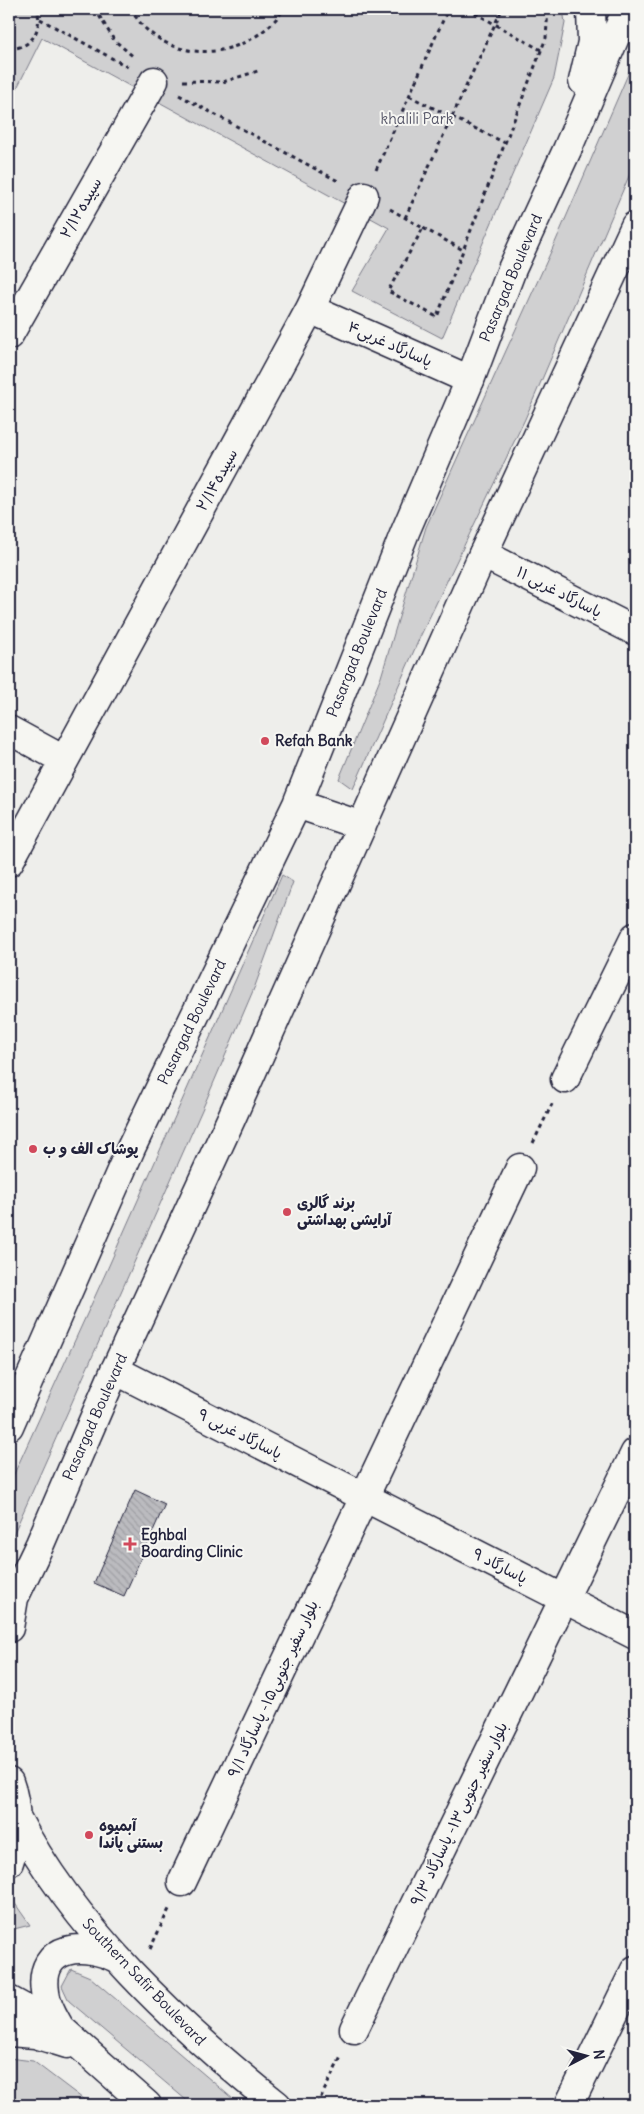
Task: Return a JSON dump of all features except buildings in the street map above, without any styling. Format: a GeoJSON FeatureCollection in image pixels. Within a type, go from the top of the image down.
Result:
{"type":"FeatureCollection","features":[{"type":"Feature","properties":{"kind":"main road"},"geometry":{"type":"LineString","coordinates":[[567,150],[592,42],[591,9]]}},
{"type":"Feature","properties":{"kind":"main road","name":"Pasargad Boulevard"},"geometry":{"type":"LineString","coordinates":[[9,1426],[131,1148],[297,804],[405,532],[470,380],[512,269],[567,150],[627,9]]}},
{"type":"Feature","properties":{"kind":"main road","name":"سپیده۲/۱۲"},"geometry":{"type":"LineString","coordinates":[[9,334],[154,81]]}},
{"type":"Feature","properties":{"kind":"main road","name":"سپیده۲/۱۴"},"geometry":{"type":"LineString","coordinates":[[9,862],[310,309],[364,196]]}},
{"type":"Feature","properties":{"kind":"main road","name":"Pasargad Boulevard"},"geometry":{"type":"LineString","coordinates":[[9,1628],[13,1597],[231,1119],[483,554],[635,226]]}},
{"type":"Feature","properties":{"kind":"main road","name":"پاسارگاد غربی۴"},"geometry":{"type":"LineString","coordinates":[[310,309],[470,380]]}},
{"type":"Feature","properties":{"kind":"main road","name":"پاسارگاد غربی ۱۱"},"geometry":{"type":"LineString","coordinates":[[483,554],[635,630]]}},
{"type":"Feature","properties":{"kind":"main road"},"geometry":{"type":"LineString","coordinates":[[9,730],[64,760]]}},
{"type":"Feature","properties":{"kind":"main road"},"geometry":{"type":"LineString","coordinates":[[297,804],[362,826]]}},
{"type":"Feature","properties":{"kind":"main road"},"geometry":{"type":"LineString","coordinates":[[565,1078],[635,937]]}},
{"type":"Feature","properties":{"kind":"main road","name":"بلوار سفیر جنوبی۱۵- پاسارگاد ۹/۱"},"geometry":{"type":"LineString","coordinates":[[182,1882],[520,1168]]}},
{"type":"Feature","properties":{"kind":"main road","name":"پاسارگاد غربی ۹"},"geometry":{"type":"LineString","coordinates":[[115,1370],[364,1497]]}},
{"type":"Feature","properties":{"kind":"main road","name":"بلوار سفیر جنوبی۱۳- پاسارگاد ۹/۳"},"geometry":{"type":"LineString","coordinates":[[354,2030],[635,1453]]}},
{"type":"Feature","properties":{"kind":"main road","name":"پاسارگاد ۹"},"geometry":{"type":"LineString","coordinates":[[364,1497],[635,1635]]}},
{"type":"Feature","properties":{"kind":"main road"},"geometry":{"type":"LineString","coordinates":[[9,1782],[16,1815],[9,1862]]}},
{"type":"Feature","properties":{"kind":"main road","name":"Southern Safir Boulevard"},"geometry":{"type":"LineString","coordinates":[[16,1815],[31,1846],[84,1921],[128,1969],[225,2064],[277,2105]]}},
{"type":"Feature","properties":{"kind":"main road"},"geometry":{"type":"LineString","coordinates":[[60,2028],[50,2010],[45,1992],[45,1975],[50,1960],[60,1952],[88,1948],[104,1951],[128,1969]]}},
{"type":"Feature","properties":{"kind":"main road"},"geometry":{"type":"LineString","coordinates":[[569,2105],[635,1970]]}},
{"type":"Feature","properties":{"kind":"main road"},"geometry":{"type":"LineString","coordinates":[[9,2000],[60,2028],[147,2105]]}},
{"type":"Feature","properties":{"kind":"main road"},"geometry":{"type":"LineString","coordinates":[[9,2032],[59,2040],[91,2055]]}},
{"type":"Feature","properties":{"kind":"path"},"geometry":{"type":"LineString","coordinates":[[9,48],[21,47],[29,43],[35,36],[40,19],[37,9]]}},
{"type":"Feature","properties":{"kind":"path"},"geometry":{"type":"LineString","coordinates":[[130,9],[146,30],[173,46],[204,53],[234,48],[262,34],[284,9]]}},
{"type":"Feature","properties":{"kind":"path"},"geometry":{"type":"LineString","coordinates":[[364,196],[448,9]]}},
{"type":"Feature","properties":{"kind":"path"},"geometry":{"type":"LineString","coordinates":[[468,9],[542,50]]}},
{"type":"Feature","properties":{"kind":"path"},"geometry":{"type":"LineString","coordinates":[[405,218],[502,9]]}},
{"type":"Feature","properties":{"kind":"path"},"geometry":{"type":"LineString","coordinates":[[423,228],[388,291],[437,317],[542,50],[546,38],[548,9]]}},
{"type":"Feature","properties":{"kind":"path"},"geometry":{"type":"LineString","coordinates":[[40,19],[463,250]]}},
{"type":"Feature","properties":{"kind":"path"},"geometry":{"type":"LineString","coordinates":[[409,96],[505,143]]}},
{"type":"Feature","properties":{"kind":"path"},"geometry":{"type":"LineString","coordinates":[[520,1168],[565,1078]]}},
{"type":"Feature","properties":{"kind":"path"},"geometry":{"type":"LineString","coordinates":[[128,1969],[182,1882]]}},
{"type":"Feature","properties":{"kind":"path"},"geometry":{"type":"LineString","coordinates":[[317,2105],[354,2030]]}},
{"type":"Feature","properties":{"kind":"green space","name":"khalili Park"},"geometry":{"type":"Polygon","coordinates":[[[9,9],[563,9],[565,23],[554,78],[442,338],[352,291],[389,228],[42,38],[9,104],[9,9]]]}},
{"type":"Feature","properties":{"kind":"green space"},"geometry":{"type":"Polygon","coordinates":[[[635,58],[635,162],[525,419],[420,637],[353,789],[339,779],[381,677],[426,527],[554,245],[635,58]]]}},
{"type":"Feature","properties":{"kind":"green space"},"geometry":{"type":"Polygon","coordinates":[[[282,875],[293,882],[255,986],[9,1544],[9,1485],[107,1270],[282,875]]]}},
{"type":"Feature","properties":{"kind":"green space"},"geometry":{"type":"Polygon","coordinates":[[[9,1895],[30,1925],[14,1929],[9,1939],[9,1895]]]}},
{"type":"Feature","properties":{"kind":"green space"},"geometry":{"type":"Polygon","coordinates":[[[71,1969],[90,1977],[240,2105],[192,2105],[69,2001],[62,1986],[71,1969]]]}},
{"type":"Feature","properties":{"kind":"green space"},"geometry":{"type":"Polygon","coordinates":[[[9,2058],[33,2061],[91,2105],[9,2105],[9,2058]]]}},
{"type":"Feature","properties":{"kind":"place","name":"Refah Bank"},"geometry":{"type":"Point","coordinates":[265,741]}},
{"type":"Feature","properties":{"kind":"place","name":"پوشاک الف و ب"},"geometry":{"type":"Point","coordinates":[33,1149]}},
{"type":"Feature","properties":{"kind":"place","name":"برند گالری آرایشی بهداشتی"},"geometry":{"type":"Point","coordinates":[287,1212]}},
{"type":"Feature","properties":{"kind":"place","name":"Eghbal Boarding Clinic"},"geometry":{"type":"Point","coordinates":[130,1544]}},
{"type":"Feature","properties":{"kind":"place","name":"آبمیوه بستنی پاندا"},"geometry":{"type":"Point","coordinates":[89,1835]}}]}
